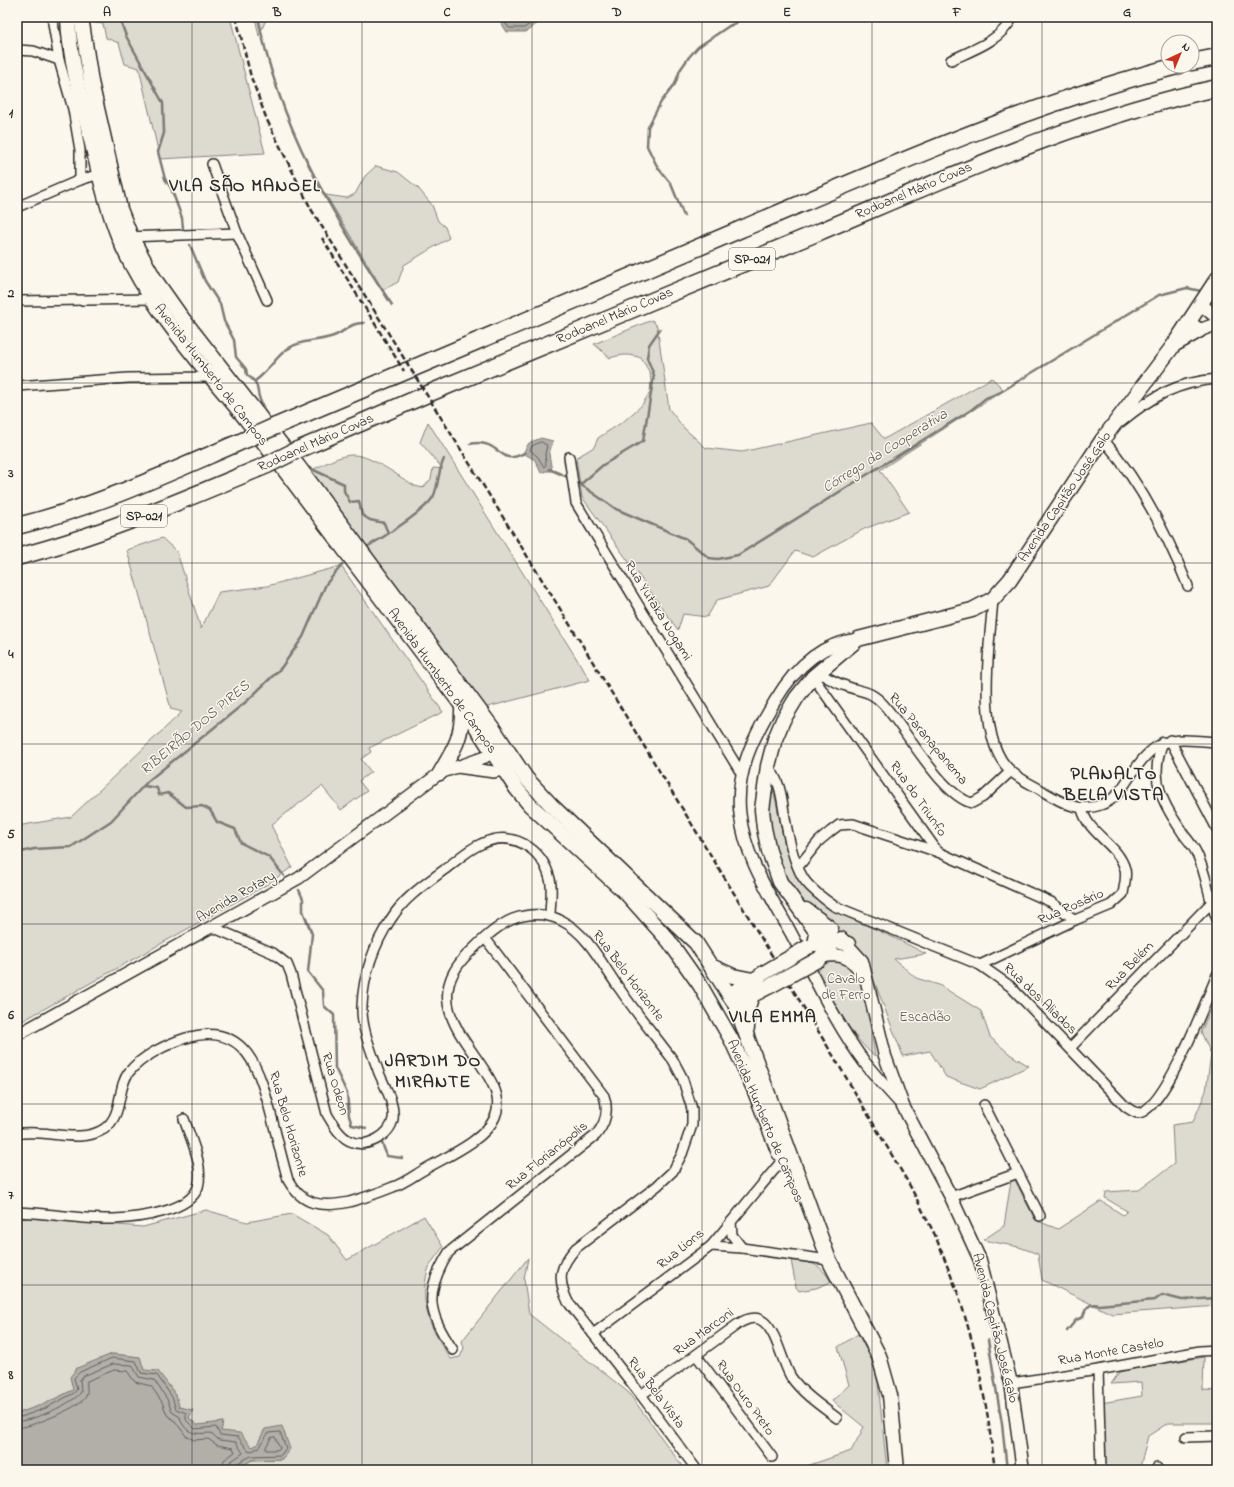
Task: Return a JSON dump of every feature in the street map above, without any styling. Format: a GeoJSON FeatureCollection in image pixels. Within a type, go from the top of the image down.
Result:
{"type":"FeatureCollection","features":[{"type":"Feature","properties":{"kind":"highway"},"geometry":{"type":"LineString","coordinates":[[1200,60],[1217,56]]}},
{"type":"Feature","properties":{"kind":"highway","name":"SP-021"},"geometry":{"type":"LineString","coordinates":[[17,526],[69,511],[143,484],[835,189],[960,139],[1073,96],[1160,71]]}},
{"type":"Feature","properties":{"kind":"highway","name":"Rodoanel Mário Covas"},"geometry":{"type":"LineString","coordinates":[[17,557],[78,539],[150,513],[267,465],[295,451],[433,392],[820,232],[955,173],[1061,132],[1143,107],[1217,88]]}},
{"type":"Feature","properties":{"kind":"main road","name":"Avenida Humberto de Campos"},"geometry":{"type":"LineString","coordinates":[[68,17],[68,36],[79,91],[125,237],[131,262],[152,299],[211,377],[246,419],[462,706],[498,747]]}},
{"type":"Feature","properties":{"kind":"main road","name":"Avenida Humberto de Campos"},"geometry":{"type":"LineString","coordinates":[[81,17],[105,172]]}},
{"type":"Feature","properties":{"kind":"main road","name":"Avenida Humberto de Campos"},"geometry":{"type":"LineString","coordinates":[[125,237],[168,299],[298,466],[498,747],[511,768],[530,805],[626,894],[669,941],[700,985],[721,1021],[786,1156]]}},
{"type":"Feature","properties":{"kind":"main road"},"geometry":{"type":"LineString","coordinates":[[1217,279],[1201,304],[1195,326],[1217,324]]}},
{"type":"Feature","properties":{"kind":"main road"},"geometry":{"type":"LineString","coordinates":[[1201,304],[1217,318]]}},
{"type":"Feature","properties":{"kind":"main road","name":"Avenida Capitão José Galo"},"geometry":{"type":"LineString","coordinates":[[789,895],[780,882],[773,864],[764,828],[762,810],[768,766],[775,739],[783,720],[797,696],[816,675],[858,639],[972,610],[993,599],[1010,580],[1104,441],[1173,346],[1195,326]]}},
{"type":"Feature","properties":{"kind":"main road"},"geometry":{"type":"LineString","coordinates":[[440,773],[456,747],[463,724],[462,706]]}},
{"type":"Feature","properties":{"kind":"main road","name":"Avenida Humberto de Campos"},"geometry":{"type":"LineString","coordinates":[[511,768],[696,943],[713,967],[748,1037],[786,1156],[826,1260],[863,1323],[879,1356],[888,1388],[897,1470]]}},
{"type":"Feature","properties":{"kind":"main road"},"geometry":{"type":"LineString","coordinates":[[789,895],[831,934],[848,944]]}},
{"type":"Feature","properties":{"kind":"main road"},"geometry":{"type":"LineString","coordinates":[[789,895],[817,934],[812,946]]}},
{"type":"Feature","properties":{"kind":"main road"},"geometry":{"type":"LineString","coordinates":[[669,941],[680,933],[696,943]]}},
{"type":"Feature","properties":{"kind":"main road"},"geometry":{"type":"LineString","coordinates":[[721,1021],[730,999],[831,934]]}},
{"type":"Feature","properties":{"kind":"main road"},"geometry":{"type":"LineString","coordinates":[[820,958],[831,946],[831,934]]}},
{"type":"Feature","properties":{"kind":"main road","name":"Avenida Capitão José Galo"},"geometry":{"type":"LineString","coordinates":[[848,944],[862,961],[885,1056],[903,1106],[951,1197],[980,1260],[1011,1383],[1023,1470]]}},
{"type":"Feature","properties":{"kind":"main road"},"geometry":{"type":"LineString","coordinates":[[713,967],[733,976],[761,980],[820,958],[837,954],[844,956],[856,965],[867,981]]}},
{"type":"Feature","properties":{"kind":"main road"},"geometry":{"type":"LineString","coordinates":[[748,1037],[747,1010],[752,995],[761,980]]}},
{"type":"Feature","properties":{"kind":"main road"},"geometry":{"type":"LineString","coordinates":[[700,985],[730,999],[752,995]]}},
{"type":"Feature","properties":{"kind":"street"},"geometry":{"type":"LineString","coordinates":[[52,17],[58,60],[73,109],[80,150],[80,180]]}},
{"type":"Feature","properties":{"kind":"street"},"geometry":{"type":"LineString","coordinates":[[951,60],[999,36],[1008,26],[1013,17]]}},
{"type":"Feature","properties":{"kind":"street"},"geometry":{"type":"LineString","coordinates":[[17,50],[32,51],[58,60]]}},
{"type":"Feature","properties":{"kind":"street"},"geometry":{"type":"LineString","coordinates":[[212,164],[237,233],[267,300]]}},
{"type":"Feature","properties":{"kind":"street"},"geometry":{"type":"LineString","coordinates":[[17,207],[80,180],[105,172]]}},
{"type":"Feature","properties":{"kind":"street"},"geometry":{"type":"LineString","coordinates":[[125,237],[237,233]]}},
{"type":"Feature","properties":{"kind":"street"},"geometry":{"type":"LineString","coordinates":[[17,301],[168,299]]}},
{"type":"Feature","properties":{"kind":"street"},"geometry":{"type":"LineString","coordinates":[[17,386],[128,378],[211,377],[227,375]]}},
{"type":"Feature","properties":{"kind":"street"},"geometry":{"type":"LineString","coordinates":[[1188,586],[1160,524],[1104,441],[1121,422],[1154,397],[1185,384],[1217,379]]}},
{"type":"Feature","properties":{"kind":"street","name":"Rua Yutaka Nogami"},"geometry":{"type":"LineString","coordinates":[[569,457],[572,485],[576,503],[597,540],[741,773]]}},
{"type":"Feature","properties":{"kind":"street"},"geometry":{"type":"LineString","coordinates":[[993,599],[986,703],[993,740],[1000,758],[1011,771],[1061,802],[1082,809],[1105,804],[1116,796],[1145,754],[1166,741],[1180,739],[1217,742]]}},
{"type":"Feature","properties":{"kind":"street","name":"Avenida Capitão José Galo"},"geometry":{"type":"LineString","coordinates":[[858,639],[844,641],[815,654],[796,672],[779,694],[760,726],[741,773],[740,813],[744,835],[755,867],[765,888],[847,1036],[869,1068],[903,1106]]}},
{"type":"Feature","properties":{"kind":"street","name":"Rua Paranapanema"},"geometry":{"type":"LineString","coordinates":[[816,675],[847,687],[864,690],[883,704],[928,764],[954,794],[962,800],[972,803],[983,797],[1011,771]]}},
{"type":"Feature","properties":{"kind":"street","name":"Rua do Triunfo"},"geometry":{"type":"LineString","coordinates":[[816,675],[938,852],[1051,902],[1075,920]]}},
{"type":"Feature","properties":{"kind":"street"},"geometry":{"type":"LineString","coordinates":[[1166,741],[1217,829]]}},
{"type":"Feature","properties":{"kind":"street"},"geometry":{"type":"LineString","coordinates":[[1166,741],[1156,766],[1158,785],[1176,822],[1196,852],[1210,904],[1217,919]]}},
{"type":"Feature","properties":{"kind":"street","name":"Avenida Rotary"},"geometry":{"type":"LineString","coordinates":[[17,1035],[299,878],[440,773],[485,757],[498,747]]}},
{"type":"Feature","properties":{"kind":"street","name":"Rua dos Aliados"},"geometry":{"type":"LineString","coordinates":[[768,766],[779,783],[786,826],[798,867],[805,881],[817,894],[834,906],[980,965],[1010,986],[1126,1107],[1134,1113],[1141,1112],[1158,1099],[1172,1074],[1217,975]]}},
{"type":"Feature","properties":{"kind":"street","name":"Avenida Rotary"},"geometry":{"type":"LineString","coordinates":[[457,767],[486,772],[511,768]]}},
{"type":"Feature","properties":{"kind":"street","name":"Rua Rosário"},"geometry":{"type":"LineString","coordinates":[[980,965],[1075,920],[1112,905],[1123,894],[1125,870],[1121,860],[1090,826],[1083,816],[1082,809]]}},
{"type":"Feature","properties":{"kind":"street"},"geometry":{"type":"LineString","coordinates":[[798,867],[819,841],[839,825],[853,824],[861,826],[938,852]]}},
{"type":"Feature","properties":{"kind":"street","name":"Rua Odeon"},"geometry":{"type":"LineString","coordinates":[[212,927],[273,953],[286,964],[291,974],[327,1114],[333,1126],[341,1135],[350,1141],[360,1143],[372,1141],[381,1137],[389,1129],[393,1119],[392,1105],[365,1030],[362,1007],[367,972],[379,940],[392,918],[406,900],[470,850],[494,839],[510,839],[525,844],[538,854],[545,863],[550,881],[550,916]]}},
{"type":"Feature","properties":{"kind":"street","name":"Rua Belém"},"geometry":{"type":"LineString","coordinates":[[1070,1048],[1210,904]]}},
{"type":"Feature","properties":{"kind":"street","name":"Rua Belo Horizonte"},"geometry":{"type":"LineString","coordinates":[[17,1134],[81,1135],[95,1133],[105,1128],[114,1118],[118,1108],[124,1081],[136,1064],[151,1054],[180,1040],[197,1035],[213,1035],[228,1038],[244,1049],[255,1062],[262,1080],[288,1180],[295,1192],[305,1200],[319,1204],[336,1205],[362,1199],[395,1187],[472,1141],[487,1129],[495,1116],[498,1102],[492,1084],[455,1026],[449,1007],[447,993],[449,979],[455,968],[485,938],[512,920],[523,916],[550,916],[563,921],[576,930],[591,948],[673,1060],[682,1077],[692,1109],[692,1125],[688,1140],[673,1171],[657,1186],[576,1248],[566,1259],[561,1271],[561,1288],[568,1302],[593,1334]]}},
{"type":"Feature","properties":{"kind":"street","name":"Rua Florianópolis"},"geometry":{"type":"LineString","coordinates":[[453,1350],[442,1333],[433,1314],[432,1293],[437,1272],[450,1252],[596,1135],[603,1126],[607,1106],[604,1096],[485,938]]}},
{"type":"Feature","properties":{"kind":"street"},"geometry":{"type":"LineString","coordinates":[[984,1104],[1040,1216]]}},
{"type":"Feature","properties":{"kind":"street"},"geometry":{"type":"LineString","coordinates":[[17,1212],[113,1219],[138,1217],[179,1206],[190,1199],[197,1188],[200,1172],[184,1119]]}},
{"type":"Feature","properties":{"kind":"street","name":"Rua Lions"},"geometry":{"type":"LineString","coordinates":[[593,1334],[711,1246],[786,1156]]}},
{"type":"Feature","properties":{"kind":"street"},"geometry":{"type":"LineString","coordinates":[[951,1197],[1018,1173]]}},
{"type":"Feature","properties":{"kind":"street"},"geometry":{"type":"LineString","coordinates":[[731,1222],[732,1235],[742,1248]]}},
{"type":"Feature","properties":{"kind":"street"},"geometry":{"type":"LineString","coordinates":[[711,1246],[742,1248],[826,1260]]}},
{"type":"Feature","properties":{"kind":"street","name":"Rua Marconi"},"geometry":{"type":"LineString","coordinates":[[641,1395],[738,1324],[747,1319],[756,1318],[764,1322],[769,1329],[790,1376],[797,1385],[837,1418]]}},
{"type":"Feature","properties":{"kind":"street","name":"Rua Bela Vista"},"geometry":{"type":"LineString","coordinates":[[593,1334],[641,1395],[696,1470]]}},
{"type":"Feature","properties":{"kind":"street","name":"Rua Monte Castelo"},"geometry":{"type":"LineString","coordinates":[[1011,1383],[1098,1370],[1150,1359],[1217,1350]]}},
{"type":"Feature","properties":{"kind":"street","name":"Rua Ouro Preto"},"geometry":{"type":"LineString","coordinates":[[696,1355],[772,1457]]}},
{"type":"Feature","properties":{"kind":"street"},"geometry":{"type":"LineString","coordinates":[[1098,1370],[1101,1470]]}},
{"type":"Feature","properties":{"kind":"street"},"geometry":{"type":"LineString","coordinates":[[1186,1436],[1217,1436]]}},
{"type":"Feature","properties":{"kind":"green space"},"geometry":{"type":"Polygon","coordinates":[[[89,17],[230,17],[265,153],[160,159],[139,68],[125,64],[119,43],[106,38],[103,24],[89,22],[89,17]]]}},
{"type":"Feature","properties":{"kind":"green space"},"geometry":{"type":"Polygon","coordinates":[[[255,17],[267,17],[259,36],[255,17]]]}},
{"type":"Feature","properties":{"kind":"green space"},"geometry":{"type":"Polygon","coordinates":[[[376,166],[398,172],[418,188],[432,205],[438,221],[445,227],[449,238],[404,265],[398,282],[383,290],[326,195],[347,198],[355,194],[365,176],[376,166]]]}},
{"type":"Feature","properties":{"kind":"green space"},"geometry":{"type":"Polygon","coordinates":[[[652,320],[657,326],[669,409],[684,428],[706,448],[742,452],[871,423],[884,439],[992,378],[1004,390],[880,470],[909,512],[864,529],[813,557],[795,551],[769,586],[717,600],[707,617],[683,614],[678,630],[582,497],[576,458],[594,447],[598,438],[624,421],[642,405],[650,392],[650,373],[641,358],[626,355],[610,358],[594,344],[652,320]]]}},
{"type":"Feature","properties":{"kind":"green space"},"geometry":{"type":"Polygon","coordinates":[[[428,422],[590,680],[484,708],[307,472],[336,459],[348,455],[354,455],[369,459],[415,486],[423,488],[431,479],[433,468],[443,469],[420,442],[428,422]]]}},
{"type":"Feature","properties":{"kind":"green space"},"geometry":{"type":"Polygon","coordinates":[[[162,538],[177,552],[201,629],[219,592],[267,586],[341,566],[443,712],[369,748],[371,752],[361,759],[371,772],[359,781],[367,791],[341,810],[322,786],[271,825],[292,867],[268,884],[17,1024],[17,826],[71,817],[182,712],[171,709],[127,550],[162,538]]]}},
{"type":"Feature","properties":{"kind":"green space","name":"Escadão"},"geometry":{"type":"Polygon","coordinates":[[[773,790],[783,835],[791,861],[798,875],[816,897],[852,919],[926,954],[894,959],[916,978],[939,985],[981,1011],[990,1037],[1011,1055],[1029,1066],[980,1089],[946,1077],[930,1051],[903,1056],[863,952],[845,935],[796,897],[779,870],[765,813],[768,794],[773,790]]]}},
{"type":"Feature","properties":{"kind":"green space","name":"Cavalo de Ferro"},"geometry":{"type":"Polygon","coordinates":[[[834,959],[849,965],[860,977],[869,1015],[875,1056],[859,1040],[851,1029],[818,972],[823,963],[834,959]]]}},
{"type":"Feature","properties":{"kind":"green space"},"geometry":{"type":"Polygon","coordinates":[[[1217,993],[1217,1306],[1112,1314],[1042,1280],[1038,1254],[1019,1247],[983,1240],[1004,1226],[1011,1181],[1015,1180],[1035,1220],[1058,1229],[1101,1201],[1123,1215],[1127,1211],[1105,1198],[1106,1192],[1139,1190],[1174,1164],[1172,1125],[1193,1122],[1206,1091],[1211,1054],[1201,1032],[1217,993]]]}},
{"type":"Feature","properties":{"kind":"green space"},"geometry":{"type":"Polygon","coordinates":[[[206,1210],[247,1222],[292,1214],[328,1235],[347,1260],[424,1216],[443,1247],[428,1270],[425,1283],[426,1306],[429,1318],[438,1339],[451,1359],[460,1357],[464,1348],[462,1341],[528,1258],[524,1279],[529,1314],[628,1392],[685,1470],[234,1470],[252,1460],[282,1459],[265,1429],[257,1445],[251,1448],[221,1431],[223,1422],[197,1426],[179,1407],[176,1395],[143,1370],[140,1357],[112,1354],[77,1369],[73,1390],[44,1404],[19,1413],[17,1412],[17,1219],[35,1218],[143,1227],[206,1210]]]}},
{"type":"Feature","properties":{"kind":"green space"},"geometry":{"type":"Polygon","coordinates":[[[791,1260],[810,1263],[819,1267],[827,1275],[831,1282],[816,1288],[799,1291],[796,1287],[791,1260]]]}},
{"type":"Feature","properties":{"kind":"green space"},"geometry":{"type":"Polygon","coordinates":[[[858,1334],[872,1361],[878,1383],[887,1470],[795,1470],[851,1451],[864,1427],[832,1401],[849,1385],[838,1347],[858,1334]]]}},
{"type":"Feature","properties":{"kind":"green space"},"geometry":{"type":"Polygon","coordinates":[[[1204,1357],[1203,1390],[1217,1391],[1217,1423],[1168,1423],[1148,1436],[1141,1463],[1142,1470],[1105,1470],[1101,1403],[1142,1396],[1141,1382],[1111,1384],[1120,1371],[1204,1357]]]}},
{"type":"Feature","properties":{"kind":"water"},"geometry":{"type":"Polygon","coordinates":[[[497,17],[533,17],[538,23],[526,32],[507,32],[497,17]]]}},
{"type":"Feature","properties":{"kind":"water"},"geometry":{"type":"Polygon","coordinates":[[[541,438],[553,441],[549,454],[552,471],[541,473],[535,460],[523,453],[529,443],[541,438]]]}},
{"type":"Feature","properties":{"kind":"water"},"geometry":{"type":"Polygon","coordinates":[[[112,1354],[140,1357],[144,1370],[158,1371],[176,1395],[179,1407],[193,1410],[189,1418],[197,1425],[223,1422],[221,1431],[240,1433],[252,1447],[257,1445],[265,1429],[282,1426],[290,1449],[282,1459],[252,1460],[234,1470],[17,1470],[17,1412],[19,1413],[44,1404],[73,1390],[70,1377],[77,1368],[112,1354]]]}},
{"type":"Feature","properties":{"kind":"waterway"},"geometry":{"type":"LineString","coordinates":[[119,17],[126,36],[163,103],[164,133],[158,152],[165,179],[171,188],[182,218],[183,228]]}},
{"type":"Feature","properties":{"kind":"waterway"},"geometry":{"type":"LineString","coordinates":[[258,17],[268,58],[280,96],[294,133],[310,168],[348,237],[392,305]]}},
{"type":"Feature","properties":{"kind":"waterway","name":"RIBEIRÃO DOS PIRES"},"geometry":{"type":"LineString","coordinates":[[684,216],[671,184],[658,168],[647,146],[648,127],[661,102],[675,84],[680,70],[689,57],[698,47],[729,26],[736,23],[741,17]]}},
{"type":"Feature","properties":{"kind":"waterway"},"geometry":{"type":"LineString","coordinates":[[190,245],[205,281],[220,304],[224,321],[234,340],[236,357],[246,369],[247,375],[257,386],[265,415]]}},
{"type":"Feature","properties":{"kind":"waterway","name":"Córrego da Cooperativa"},"geometry":{"type":"LineString","coordinates":[[574,480],[616,509],[686,539],[709,558],[718,559],[738,555],[971,410],[986,398],[999,393],[1159,295],[1187,288],[1201,291]]}},
{"type":"Feature","properties":{"kind":"waterway"},"geometry":{"type":"LineString","coordinates":[[255,381],[264,374],[286,350],[292,346],[304,342],[324,339],[336,335],[353,325],[364,323]]}},
{"type":"Feature","properties":{"kind":"waterway","name":"RIBEIRÃO DOS PIRES"},"geometry":{"type":"LineString","coordinates":[[581,484],[603,465],[643,441],[654,375],[647,358],[649,345],[660,329]]}},
{"type":"Feature","properties":{"kind":"waterway","name":"RIBEIRÃO DOS PIRES"},"geometry":{"type":"LineString","coordinates":[[470,444],[478,443],[491,446],[508,457],[516,457],[525,453]]}},
{"type":"Feature","properties":{"kind":"waterway","name":"RIBEIRÃO DOS PIRES"},"geometry":{"type":"LineString","coordinates":[[365,548],[403,524],[430,501],[436,490],[444,459]]}},
{"type":"Feature","properties":{"kind":"waterway"},"geometry":{"type":"LineString","coordinates":[[305,466],[344,484],[344,491],[350,502],[359,501],[362,515],[370,520],[384,523],[388,533]]}},
{"type":"Feature","properties":{"kind":"waterway","name":"RIBEIRÃO DOS PIRES"},"geometry":{"type":"LineString","coordinates":[[549,469],[570,478]]}},
{"type":"Feature","properties":{"kind":"waterway","name":"RIBEIRÃO DOS PIRES"},"geometry":{"type":"LineString","coordinates":[[17,853],[34,849],[71,847],[111,821],[148,781],[247,701],[281,668],[303,637],[326,584],[343,564]]}},
{"type":"Feature","properties":{"kind":"waterway"},"geometry":{"type":"LineString","coordinates":[[144,786],[157,788],[159,795],[168,793],[186,807],[202,806],[210,810],[217,822],[235,829],[241,843],[269,857],[284,876]]}},
{"type":"Feature","properties":{"kind":"waterway"},"geometry":{"type":"LineString","coordinates":[[299,890],[303,899],[303,911],[312,934],[308,972],[323,991],[324,1006],[334,1015],[335,1068],[347,1093],[349,1116],[352,1125],[366,1128]]}},
{"type":"Feature","properties":{"kind":"waterway"},"geometry":{"type":"LineString","coordinates":[[379,1141],[382,1143],[387,1156],[402,1158]]}},
{"type":"Feature","properties":{"kind":"waterway"},"geometry":{"type":"LineString","coordinates":[[1067,1331],[1076,1320],[1083,1317],[1088,1306],[1093,1304],[1099,1305],[1155,1300],[1162,1295],[1182,1300],[1217,1298]]}},
{"type":"Feature","properties":{"kind":"waterway"},"geometry":{"type":"LineString","coordinates":[[988,1340],[1002,1424],[1007,1470]]}},
{"type":"Feature","properties":{"kind":"railway"},"geometry":{"type":"LineString","coordinates":[[236,17],[251,77],[267,120],[311,209],[572,628],[834,1057],[909,1184],[935,1235],[959,1296],[977,1358],[988,1418],[995,1470]]}},
{"type":"Feature","properties":{"kind":"railway"},"geometry":{"type":"LineString","coordinates":[[322,238],[404,371]]}},
{"type":"Feature","properties":{"kind":"district","name":"VILA SÃO MANOEL"},"geometry":{"type":"Point","coordinates":[245,187]}},
{"type":"Feature","properties":{"kind":"district","name":"PLANALTO BELA VISTA"},"geometry":{"type":"Point","coordinates":[1114,785]}},
{"type":"Feature","properties":{"kind":"district","name":"VILA EMMA"},"geometry":{"type":"Point","coordinates":[773,1018]}},
{"type":"Feature","properties":{"kind":"district","name":"JARDIM DO MIRANTE"},"geometry":{"type":"Point","coordinates":[433,1072]}}]}
